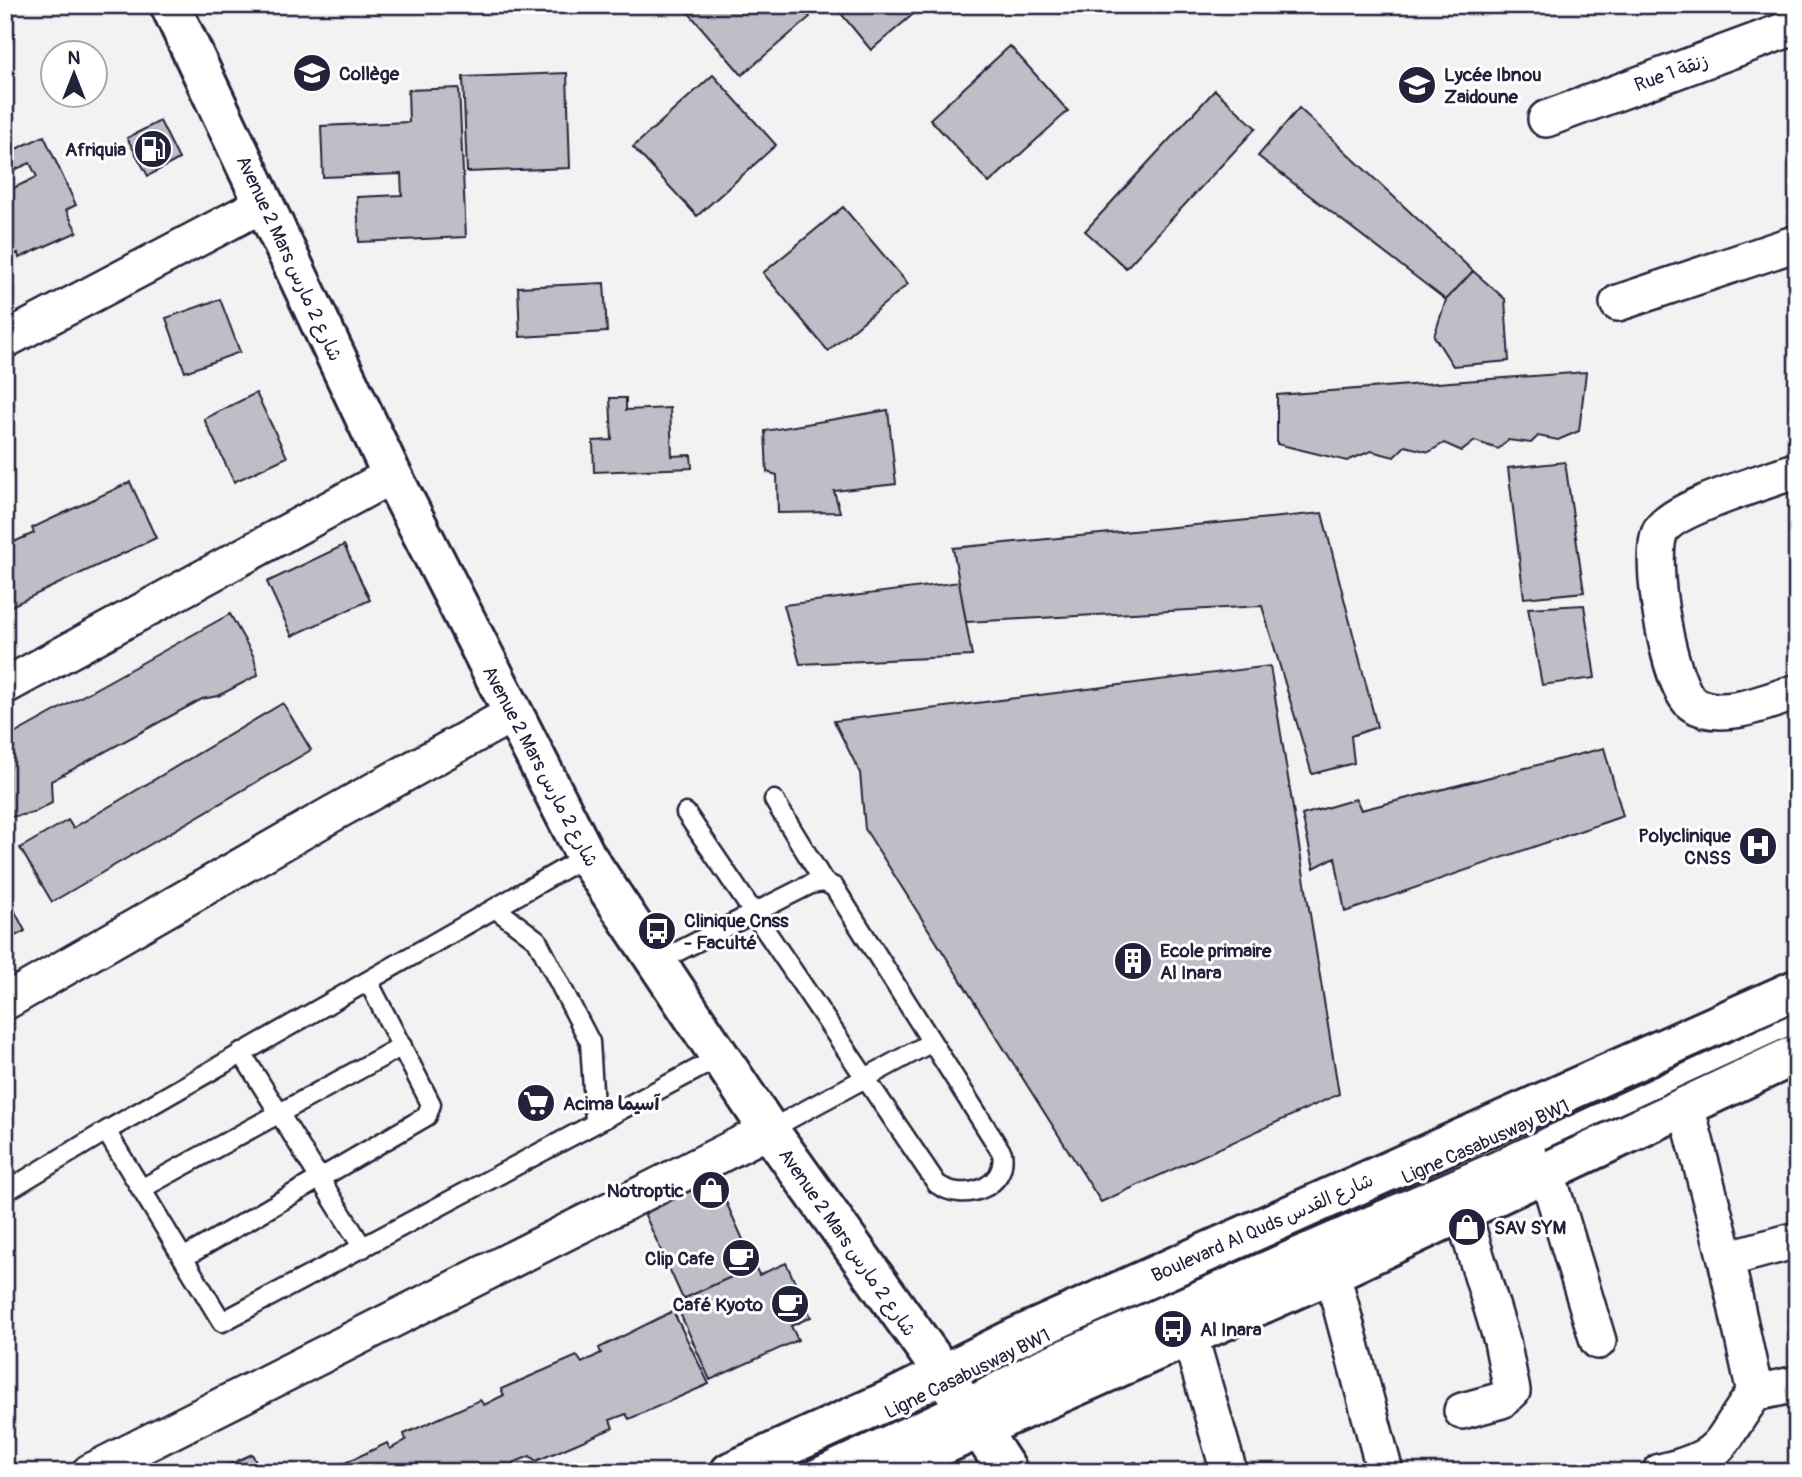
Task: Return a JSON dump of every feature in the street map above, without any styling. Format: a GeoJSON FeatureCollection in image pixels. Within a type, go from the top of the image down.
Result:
{"type":"FeatureCollection","features":[{"type":"Feature","properties":{"kind":"main road","name":"Avenue 2 Mars شارع 2 مارس"},"geometry":{"type":"LineString","coordinates":[[170,5],[392,474],[586,856],[769,1130],[1008,1472]]}},
{"type":"Feature","properties":{"kind":"main road","name":"Boulevard Al Quds شارع القدس"},"geometry":{"type":"LineString","coordinates":[[882,1472],[963,1404],[1031,1330],[1797,989]]}},
{"type":"Feature","properties":{"kind":"main road","name":"Boulevard Al Quds شارع القدس"},"geometry":{"type":"LineString","coordinates":[[730,1472],[1190,1337],[1463,1213],[1797,1054]]}},
{"type":"Feature","properties":{"kind":"street","name":"Rue 1 زنقة"},"geometry":{"type":"LineString","coordinates":[[1546,119],[1797,26]]}},
{"type":"Feature","properties":{"kind":"street"},"geometry":{"type":"LineString","coordinates":[[5,340],[265,203]]}},
{"type":"Feature","properties":{"kind":"street"},"geometry":{"type":"LineString","coordinates":[[1618,303],[1797,243]]}},
{"type":"Feature","properties":{"kind":"street"},"geometry":{"type":"LineString","coordinates":[[1797,470],[1700,505],[1668,522],[1660,531],[1657,559],[1659,589],[1672,664],[1686,698],[1706,709],[1733,709],[1797,692]]}},
{"type":"Feature","properties":{"kind":"street"},"geometry":{"type":"LineString","coordinates":[[5,686],[392,474]]}},
{"type":"Feature","properties":{"kind":"street"},"geometry":{"type":"LineString","coordinates":[[5,1002],[512,714]]}},
{"type":"Feature","properties":{"kind":"street"},"geometry":{"type":"LineString","coordinates":[[1686,1107],[1726,1259],[1755,1393]]}},
{"type":"Feature","properties":{"kind":"street"},"geometry":{"type":"LineString","coordinates":[[90,1472],[769,1130]]}},
{"type":"Feature","properties":{"kind":"street"},"geometry":{"type":"LineString","coordinates":[[1546,1173],[1598,1342]]}},
{"type":"Feature","properties":{"kind":"street"},"geometry":{"type":"LineString","coordinates":[[1462,1411],[1502,1400],[1512,1391],[1505,1354],[1463,1213]]}},
{"type":"Feature","properties":{"kind":"street"},"geometry":{"type":"LineString","coordinates":[[1726,1259],[1797,1240]]}},
{"type":"Feature","properties":{"kind":"street"},"geometry":{"type":"LineString","coordinates":[[1332,1273],[1385,1472]]}},
{"type":"Feature","properties":{"kind":"street"},"geometry":{"type":"LineString","coordinates":[[1190,1337],[1229,1472]]}},
{"type":"Feature","properties":{"kind":"street"},"geometry":{"type":"LineString","coordinates":[[1676,1470],[1706,1458],[1724,1441],[1755,1393],[1797,1384]]}},
{"type":"Feature","properties":{"kind":"lane"},"geometry":{"type":"LineString","coordinates":[[686,813],[937,1184],[948,1192],[965,1195],[999,1178],[1004,1167],[1002,1153],[834,887],[824,882],[774,800]]}},
{"type":"Feature","properties":{"kind":"lane"},"geometry":{"type":"LineString","coordinates":[[5,1192],[240,1052],[586,856]]}},
{"type":"Feature","properties":{"kind":"lane"},"geometry":{"type":"LineString","coordinates":[[657,962],[811,884],[824,882]]}},
{"type":"Feature","properties":{"kind":"lane"},"geometry":{"type":"LineString","coordinates":[[496,909],[537,940],[590,1042],[595,1122]]}},
{"type":"Feature","properties":{"kind":"lane"},"geometry":{"type":"LineString","coordinates":[[183,1258],[427,1116],[431,1104],[368,981]]}},
{"type":"Feature","properties":{"kind":"lane","name":"Ligne Casabusway BW1"},"geometry":{"type":"LineString","coordinates":[[840,1472],[963,1404],[1032,1362],[1493,1162],[1797,1022]]}},
{"type":"Feature","properties":{"kind":"lane","name":"Ligne Casabusway BW1"},"geometry":{"type":"LineString","coordinates":[[808,1472],[963,1404],[1039,1375],[1666,1099],[1797,1038]]}},
{"type":"Feature","properties":{"kind":"lane"},"geometry":{"type":"LineString","coordinates":[[769,1130],[932,1042]]}},
{"type":"Feature","properties":{"kind":"lane"},"geometry":{"type":"LineString","coordinates":[[141,1189],[402,1046]]}},
{"type":"Feature","properties":{"kind":"lane"},"geometry":{"type":"LineString","coordinates":[[240,1052],[277,1115],[363,1248]]}},
{"type":"Feature","properties":{"kind":"lane"},"geometry":{"type":"LineString","coordinates":[[106,1131],[222,1322],[720,1057]]}},
{"type":"Feature","properties":{"kind":"building"},"geometry":{"type":"Polygon","coordinates":[[[682,5],[800,5],[810,17],[742,75],[682,5]]]}},
{"type":"Feature","properties":{"kind":"building"},"geometry":{"type":"Polygon","coordinates":[[[834,5],[924,5],[871,50],[834,5]]]}},
{"type":"Feature","properties":{"kind":"building"},"geometry":{"type":"Polygon","coordinates":[[[1010,46],[1068,111],[989,183],[930,119],[1010,46]]]}},
{"type":"Feature","properties":{"kind":"building"},"geometry":{"type":"Polygon","coordinates":[[[567,73],[570,168],[467,172],[463,77],[567,73]]]}},
{"type":"Feature","properties":{"kind":"building"},"geometry":{"type":"Polygon","coordinates":[[[713,75],[776,145],[697,216],[633,147],[713,75]]]}},
{"type":"Feature","properties":{"kind":"building"},"geometry":{"type":"Polygon","coordinates":[[[459,88],[466,237],[359,242],[357,197],[402,195],[401,174],[323,177],[321,126],[409,122],[408,90],[459,88]]]}},
{"type":"Feature","properties":{"kind":"building"},"geometry":{"type":"Polygon","coordinates":[[[1215,90],[1256,128],[1126,268],[1085,231],[1215,90]]]}},
{"type":"Feature","properties":{"kind":"building"},"geometry":{"type":"Polygon","coordinates":[[[1299,108],[1473,271],[1446,300],[1258,156],[1299,108]]]}},
{"type":"Feature","properties":{"kind":"building","name":"Afriquia"},"geometry":{"type":"Polygon","coordinates":[[[160,121],[179,159],[148,176],[127,138],[160,121]]]}},
{"type":"Feature","properties":{"kind":"building"},"geometry":{"type":"Polygon","coordinates":[[[44,136],[76,205],[66,210],[77,232],[19,258],[18,253],[5,259],[5,192],[37,177],[30,163],[5,174],[5,154],[44,136]]]}},
{"type":"Feature","properties":{"kind":"building"},"geometry":{"type":"Polygon","coordinates":[[[843,207],[908,284],[828,351],[763,273],[843,207]]]}},
{"type":"Feature","properties":{"kind":"building"},"geometry":{"type":"Polygon","coordinates":[[[1473,271],[1505,299],[1509,361],[1453,366],[1434,336],[1446,300],[1473,271]]]}},
{"type":"Feature","properties":{"kind":"building"},"geometry":{"type":"Polygon","coordinates":[[[604,283],[607,332],[520,337],[518,287],[604,283]]]}},
{"type":"Feature","properties":{"kind":"building"},"geometry":{"type":"Polygon","coordinates":[[[220,299],[240,352],[185,372],[166,318],[220,299]]]}},
{"type":"Feature","properties":{"kind":"building"},"geometry":{"type":"Polygon","coordinates":[[[1586,372],[1579,431],[1558,440],[1538,436],[1531,443],[1508,440],[1498,449],[1475,441],[1462,451],[1444,443],[1429,452],[1405,446],[1394,457],[1371,451],[1347,461],[1277,444],[1277,395],[1586,372]]]}},
{"type":"Feature","properties":{"kind":"building"},"geometry":{"type":"Polygon","coordinates":[[[256,393],[287,457],[234,482],[204,419],[256,393]]]}},
{"type":"Feature","properties":{"kind":"building"},"geometry":{"type":"Polygon","coordinates":[[[610,398],[626,398],[626,410],[670,408],[672,456],[691,455],[692,468],[594,472],[593,441],[612,440],[610,398]]]}},
{"type":"Feature","properties":{"kind":"building"},"geometry":{"type":"Polygon","coordinates":[[[888,410],[896,484],[834,491],[840,512],[778,513],[777,475],[767,472],[765,431],[888,410]]]}},
{"type":"Feature","properties":{"kind":"building"},"geometry":{"type":"Polygon","coordinates":[[[1565,462],[1584,592],[1524,598],[1508,468],[1565,462]]]}},
{"type":"Feature","properties":{"kind":"building"},"geometry":{"type":"Polygon","coordinates":[[[130,482],[156,538],[5,609],[5,546],[34,533],[32,528],[130,482]]]}},
{"type":"Feature","properties":{"kind":"building"},"geometry":{"type":"Polygon","coordinates":[[[1322,513],[1377,727],[1351,736],[1354,763],[1312,774],[1262,606],[966,622],[953,548],[1322,513]]]}},
{"type":"Feature","properties":{"kind":"building"},"geometry":{"type":"Polygon","coordinates":[[[344,545],[370,600],[292,636],[267,582],[344,545]]]}},
{"type":"Feature","properties":{"kind":"building"},"geometry":{"type":"Polygon","coordinates":[[[959,582],[972,656],[800,664],[784,605],[959,582]]]}},
{"type":"Feature","properties":{"kind":"building"},"geometry":{"type":"Polygon","coordinates":[[[1584,605],[1595,678],[1542,685],[1528,608],[1584,605]]]}},
{"type":"Feature","properties":{"kind":"building"},"geometry":{"type":"Polygon","coordinates":[[[230,614],[254,657],[258,675],[218,696],[202,699],[51,781],[52,803],[33,813],[5,818],[5,739],[230,614]]]}},
{"type":"Feature","properties":{"kind":"building","name":"Ecole primaire Al Inara"},"geometry":{"type":"Polygon","coordinates":[[[1270,666],[1339,1094],[1101,1202],[865,829],[860,773],[834,721],[1270,666]]]}},
{"type":"Feature","properties":{"kind":"building"},"geometry":{"type":"Polygon","coordinates":[[[283,703],[311,750],[52,902],[20,848],[68,820],[73,828],[283,703]]]}},
{"type":"Feature","properties":{"kind":"building"},"geometry":{"type":"Polygon","coordinates":[[[1604,748],[1623,816],[1345,912],[1335,857],[1314,868],[1302,815],[1356,799],[1361,810],[1604,748]]]}},
{"type":"Feature","properties":{"kind":"building"},"geometry":{"type":"Polygon","coordinates":[[[5,892],[25,931],[5,941],[5,892]]]}},
{"type":"Feature","properties":{"kind":"building"},"geometry":{"type":"Polygon","coordinates":[[[712,1171],[755,1266],[683,1299],[640,1204],[712,1171]]]}},
{"type":"Feature","properties":{"kind":"building"},"geometry":{"type":"Polygon","coordinates":[[[786,1263],[811,1317],[791,1326],[798,1340],[710,1380],[679,1311],[687,1308],[683,1299],[755,1266],[759,1275],[786,1263]]]}},
{"type":"Feature","properties":{"kind":"building"},"geometry":{"type":"Polygon","coordinates":[[[673,1311],[709,1384],[629,1419],[626,1414],[610,1420],[613,1428],[536,1461],[530,1456],[513,1463],[516,1470],[513,1472],[326,1472],[387,1443],[390,1449],[406,1440],[404,1434],[480,1400],[484,1405],[504,1395],[501,1389],[577,1356],[582,1363],[601,1353],[599,1348],[673,1311]]]}},
{"type":"Feature","properties":{"kind":"building"},"geometry":{"type":"Polygon","coordinates":[[[252,1454],[260,1470],[269,1464],[273,1472],[213,1472],[252,1454]]]}},
{"type":"Feature","properties":{"kind":"building"},"geometry":{"type":"Polygon","coordinates":[[[1136,1462],[1138,1466],[1152,1463],[1154,1472],[1098,1471],[1136,1462]]]}},
{"type":"Feature","properties":{"kind":"place","name":"Collège"},"geometry":{"type":"Point","coordinates":[312,73]}},
{"type":"Feature","properties":{"kind":"place","name":"Lycée Ibnou Zaidoune"},"geometry":{"type":"Point","coordinates":[1417,85]}},
{"type":"Feature","properties":{"kind":"place","name":"Afriquia"},"geometry":{"type":"Point","coordinates":[153,149]}},
{"type":"Feature","properties":{"kind":"place","name":"Polyclinique CNSS"},"geometry":{"type":"Point","coordinates":[1758,846]}},
{"type":"Feature","properties":{"kind":"place","name":"Clinique Cnss - Faculté"},"geometry":{"type":"Point","coordinates":[657,931]}},
{"type":"Feature","properties":{"kind":"place","name":"Ecole primaire Al Inara"},"geometry":{"type":"Point","coordinates":[1133,961]}},
{"type":"Feature","properties":{"kind":"place","name":"Acima آسيما"},"geometry":{"type":"Point","coordinates":[536,1103]}},
{"type":"Feature","properties":{"kind":"place","name":"Notroptic"},"geometry":{"type":"Point","coordinates":[711,1190]}},
{"type":"Feature","properties":{"kind":"place","name":"SAV SYM"},"geometry":{"type":"Point","coordinates":[1467,1227]}},
{"type":"Feature","properties":{"kind":"place","name":"Clip Cafe"},"geometry":{"type":"Point","coordinates":[741,1258]}},
{"type":"Feature","properties":{"kind":"place","name":"Café Kyoto"},"geometry":{"type":"Point","coordinates":[790,1304]}},
{"type":"Feature","properties":{"kind":"place","name":"Al Inara"},"geometry":{"type":"Point","coordinates":[1173,1329]}}]}
